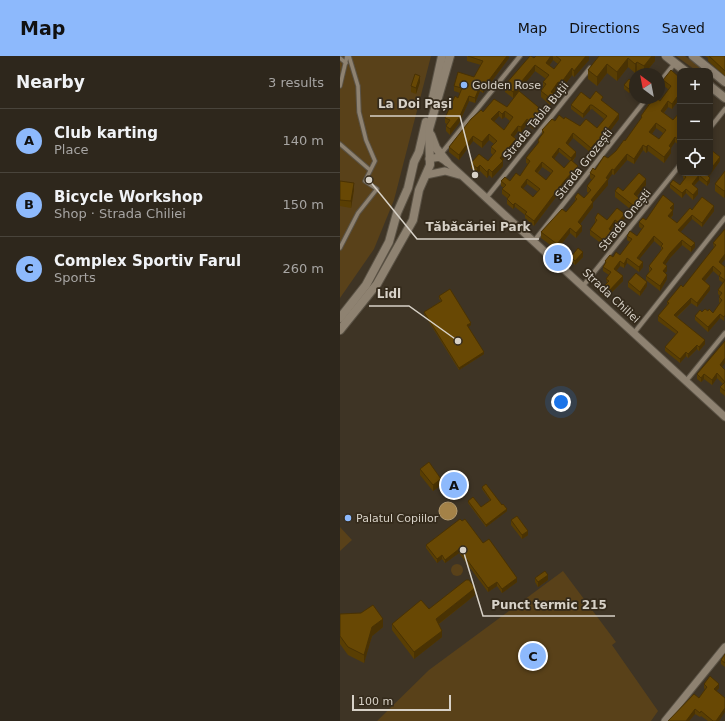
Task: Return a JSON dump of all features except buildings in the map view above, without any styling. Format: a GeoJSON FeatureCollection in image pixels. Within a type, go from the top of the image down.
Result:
{"type":"FeatureCollection","features":[{"type":"Feature","properties":{"kind":"main road"},"geometry":{"type":"LineString","coordinates":[[340,318],[363,290],[389,242],[396,217],[408,188],[442,56]]}},
{"type":"Feature","properties":{"kind":"main road"},"geometry":{"type":"LineString","coordinates":[[340,330],[377,284],[409,224],[413,220],[419,190],[430,165],[429,129],[450,56]]}},
{"type":"Feature","properties":{"kind":"main road"},"geometry":{"type":"LineString","coordinates":[[666,56],[681,68]]}},
{"type":"Feature","properties":{"kind":"main road"},"geometry":{"type":"LineString","coordinates":[[693,56],[725,82]]}},
{"type":"Feature","properties":{"kind":"main road"},"geometry":{"type":"LineString","coordinates":[[713,88],[725,98]]}},
{"type":"Feature","properties":{"kind":"main road"},"geometry":{"type":"LineString","coordinates":[[713,92],[725,101]]}},
{"type":"Feature","properties":{"kind":"main road"},"geometry":{"type":"LineString","coordinates":[[429,129],[440,156],[447,162]]}},
{"type":"Feature","properties":{"kind":"main road"},"geometry":{"type":"LineString","coordinates":[[416,157],[423,155],[429,158]]}},
{"type":"Feature","properties":{"kind":"main road"},"geometry":{"type":"LineString","coordinates":[[396,217],[402,224],[409,224]]}},
{"type":"Feature","properties":{"kind":"street"},"geometry":{"type":"LineString","coordinates":[[340,86],[348,56]]}},
{"type":"Feature","properties":{"kind":"street"},"geometry":{"type":"LineString","coordinates":[[340,248],[358,213],[377,189],[365,181],[375,161],[364,133],[359,112],[358,86],[348,56]]}},
{"type":"Feature","properties":{"kind":"street"},"geometry":{"type":"LineString","coordinates":[[429,158],[440,156],[520,56]]}},
{"type":"Feature","properties":{"kind":"street"},"geometry":{"type":"LineString","coordinates":[[340,58],[346,63]]}},
{"type":"Feature","properties":{"kind":"street","name":"Strada Tabla Buții"},"geometry":{"type":"LineString","coordinates":[[487,197],[595,62]]}},
{"type":"Feature","properties":{"kind":"street"},"geometry":{"type":"LineString","coordinates":[[665,76],[675,63]]}},
{"type":"Feature","properties":{"kind":"street","name":"Strada Grozești"},"geometry":{"type":"LineString","coordinates":[[534,241],[642,104]]}},
{"type":"Feature","properties":{"kind":"street"},"geometry":{"type":"LineString","coordinates":[[713,124],[725,109]]}},
{"type":"Feature","properties":{"kind":"street"},"geometry":{"type":"LineString","coordinates":[[340,144],[370,170]]}},
{"type":"Feature","properties":{"kind":"street","name":"Strada Chiliei"},"geometry":{"type":"LineString","coordinates":[[447,162],[487,197],[725,417]]}},
{"type":"Feature","properties":{"kind":"street","name":"Strada Onești"},"geometry":{"type":"LineString","coordinates":[[583,286],[677,169]]}},
{"type":"Feature","properties":{"kind":"street","name":"Strada Chiliei"},"geometry":{"type":"LineString","coordinates":[[426,174],[445,171],[463,177]]}},
{"type":"Feature","properties":{"kind":"street"},"geometry":{"type":"LineString","coordinates":[[634,333],[725,218]]}},
{"type":"Feature","properties":{"kind":"street"},"geometry":{"type":"LineString","coordinates":[[686,382],[725,333]]}},
{"type":"Feature","properties":{"kind":"street"},"geometry":{"type":"LineString","coordinates":[[665,721],[725,647]]}},
{"type":"Feature","properties":{"kind":"shaded area"},"geometry":{"type":"Polygon","coordinates":[[[340,56],[431,56],[394,200],[374,249],[340,298],[340,56]]]}},
{"type":"Feature","properties":{"kind":"shaded area"},"geometry":{"type":"Polygon","coordinates":[[[676,56],[685,56],[701,68],[693,68],[676,56]]]}},
{"type":"Feature","properties":{"kind":"shaded area"},"geometry":{"type":"Polygon","coordinates":[[[448,502],[454,505],[457,511],[454,517],[448,520],[442,517],[439,511],[442,505],[448,502]]]}},
{"type":"Feature","properties":{"kind":"shaded area"},"geometry":{"type":"Polygon","coordinates":[[[340,527],[352,540],[340,551],[340,527]]]}},
{"type":"Feature","properties":{"kind":"shaded area"},"geometry":{"type":"Polygon","coordinates":[[[457,564],[461,566],[463,570],[461,574],[457,576],[453,574],[451,570],[453,566],[457,564]]]}},
{"type":"Feature","properties":{"kind":"shaded area"},"geometry":{"type":"Polygon","coordinates":[[[563,571],[616,642],[612,645],[658,711],[651,721],[377,721],[429,670],[563,571]]]}},
{"type":"Feature","properties":{"kind":"place","name":"Golden Rose"},"geometry":{"type":"Point","coordinates":[464,85]}},
{"type":"Feature","properties":{"kind":"place","name":"La Doi Pași"},"geometry":{"type":"Point","coordinates":[475,175]}},
{"type":"Feature","properties":{"kind":"place","name":"Tăbăcăriei Park"},"geometry":{"type":"Point","coordinates":[369,180]}},
{"type":"Feature","properties":{"kind":"place","name":"Bicycle Workshop"},"geometry":{"type":"Point","coordinates":[558,258]}},
{"type":"Feature","properties":{"kind":"place","name":"Lidl"},"geometry":{"type":"Point","coordinates":[458,341]}},
{"type":"Feature","properties":{"kind":"place","name":"Club karting"},"geometry":{"type":"Point","coordinates":[454,485]}},
{"type":"Feature","properties":{"kind":"place","name":"Palatul Copiilor"},"geometry":{"type":"Point","coordinates":[348,518]}},
{"type":"Feature","properties":{"kind":"place","name":"Punct termic 215"},"geometry":{"type":"Point","coordinates":[463,550]}},
{"type":"Feature","properties":{"kind":"place","name":"Complex Sportiv Farul"},"geometry":{"type":"Point","coordinates":[533,656]}}]}
